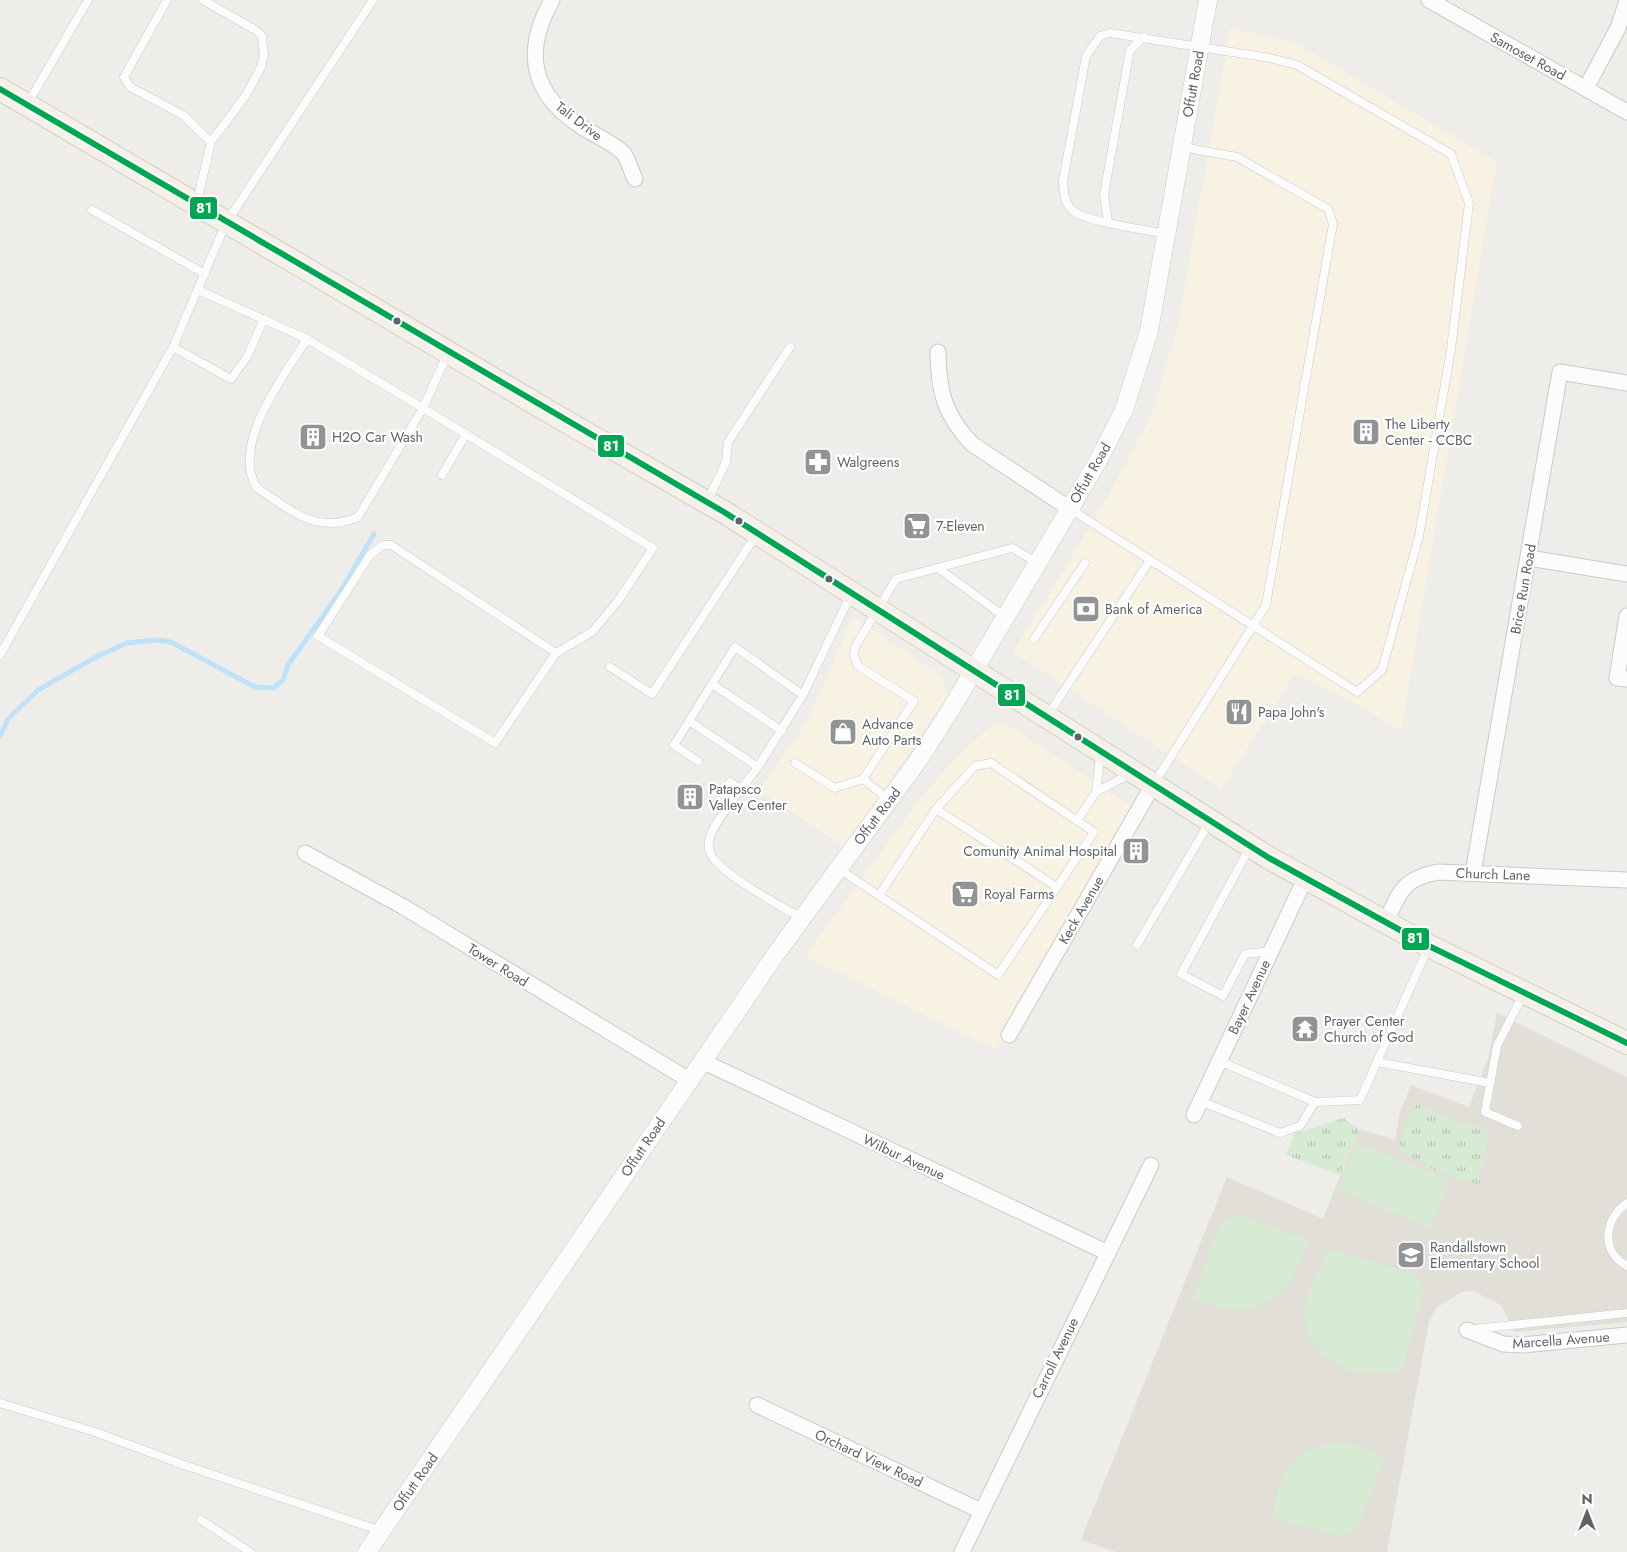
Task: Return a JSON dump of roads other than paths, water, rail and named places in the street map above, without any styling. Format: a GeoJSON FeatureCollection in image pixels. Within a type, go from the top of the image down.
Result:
{"type":"FeatureCollection","features":[{"type":"Feature","properties":{"kind":"main road"},"geometry":{"type":"LineString","coordinates":[[0,89],[196,206],[707,502],[852,592],[1250,846],[1429,946],[1627,1043]]}},
{"type":"Feature","properties":{"kind":"street","name":"Tali Drive"},"geometry":{"type":"LineString","coordinates":[[552,0],[542,19],[536,46],[538,78],[553,103],[580,126],[624,153],[634,179]]}},
{"type":"Feature","properties":{"kind":"street","name":"Offutt Road"},"geometry":{"type":"LineString","coordinates":[[367,1552],[801,918],[889,800],[946,717],[1112,435],[1133,385],[1149,331],[1208,0]]}},
{"type":"Feature","properties":{"kind":"street","name":"Samoset Road"},"geometry":{"type":"LineString","coordinates":[[1429,0],[1627,112]]}},
{"type":"Feature","properties":{"kind":"street"},"geometry":{"type":"LineString","coordinates":[[1586,88],[1618,28],[1627,1]]}},
{"type":"Feature","properties":{"kind":"street"},"geometry":{"type":"LineString","coordinates":[[938,352],[942,399],[960,431],[972,444],[1070,509]]}},
{"type":"Feature","properties":{"kind":"street","name":"Brice Run Road"},"geometry":{"type":"LineString","coordinates":[[1473,873],[1560,372],[1627,383]]}},
{"type":"Feature","properties":{"kind":"street"},"geometry":{"type":"LineString","coordinates":[[1529,558],[1627,574]]}},
{"type":"Feature","properties":{"kind":"street"},"geometry":{"type":"LineString","coordinates":[[1627,616],[1617,678],[1627,679]]}},
{"type":"Feature","properties":{"kind":"street","name":"Keck Avenue"},"geometry":{"type":"LineString","coordinates":[[1010,1035],[1153,785]]}},
{"type":"Feature","properties":{"kind":"street","name":"Tower Road"},"geometry":{"type":"LineString","coordinates":[[306,853],[402,906],[689,1080]]}},
{"type":"Feature","properties":{"kind":"street","name":"Church Lane"},"geometry":{"type":"LineString","coordinates":[[1385,923],[1401,891],[1410,880],[1438,872],[1627,880]]}},
{"type":"Feature","properties":{"kind":"street","name":"Bayer Avenue"},"geometry":{"type":"LineString","coordinates":[[1194,1115],[1305,878]]}},
{"type":"Feature","properties":{"kind":"street","name":"Wilbur Avenue"},"geometry":{"type":"LineString","coordinates":[[702,1061],[1106,1252]]}},
{"type":"Feature","properties":{"kind":"street","name":"Carroll Avenue"},"geometry":{"type":"LineString","coordinates":[[962,1552],[980,1511],[1106,1252],[1151,1165]]}},
{"type":"Feature","properties":{"kind":"street","name":"Marcella Avenue"},"geometry":{"type":"LineString","coordinates":[[1467,1330],[1503,1344],[1523,1345],[1627,1335]]}},
{"type":"Feature","properties":{"kind":"street","name":"Orchard View Road"},"geometry":{"type":"LineString","coordinates":[[757,1404],[980,1511]]}},
{"type":"Feature","properties":{"kind":"lane"},"geometry":{"type":"LineString","coordinates":[[27,105],[88,0]]}},
{"type":"Feature","properties":{"kind":"lane"},"geometry":{"type":"LineString","coordinates":[[167,0],[124,76],[130,88],[183,115],[211,142]]}},
{"type":"Feature","properties":{"kind":"lane"},"geometry":{"type":"LineString","coordinates":[[196,206],[211,142],[246,95],[258,74],[264,56],[262,36],[257,31],[203,0]]}},
{"type":"Feature","properties":{"kind":"lane"},"geometry":{"type":"LineString","coordinates":[[0,655],[173,347],[226,223],[374,0]]}},
{"type":"Feature","properties":{"kind":"lane"},"geometry":{"type":"LineString","coordinates":[[1070,509],[1357,692],[1382,670],[1419,536],[1451,349],[1470,203],[1452,154],[1314,73],[1270,58],[1110,32],[1100,36],[1086,56],[1064,181],[1064,193],[1068,205],[1082,217],[1167,234]]}},
{"type":"Feature","properties":{"kind":"lane"},"geometry":{"type":"LineString","coordinates":[[1108,222],[1104,194],[1130,50],[1144,37]]}},
{"type":"Feature","properties":{"kind":"lane"},"geometry":{"type":"LineString","coordinates":[[1153,785],[1266,605],[1333,224],[1328,209],[1237,157],[1182,147]]}},
{"type":"Feature","properties":{"kind":"lane"},"geometry":{"type":"LineString","coordinates":[[92,210],[204,274]]}},
{"type":"Feature","properties":{"kind":"lane"},"geometry":{"type":"LineString","coordinates":[[198,290],[306,339],[653,548],[618,601],[592,632],[556,653],[495,744],[318,636],[370,554],[383,545],[391,545],[556,653]]}},
{"type":"Feature","properties":{"kind":"lane"},"geometry":{"type":"LineString","coordinates":[[173,347],[231,379],[247,357],[264,319]]}},
{"type":"Feature","properties":{"kind":"lane"},"geometry":{"type":"LineString","coordinates":[[306,339],[261,414],[250,454],[252,480],[257,488],[308,520],[330,525],[358,517],[423,408],[448,353]]}},
{"type":"Feature","properties":{"kind":"lane"},"geometry":{"type":"LineString","coordinates":[[707,502],[726,462],[728,442],[790,347]]}},
{"type":"Feature","properties":{"kind":"lane"},"geometry":{"type":"LineString","coordinates":[[442,475],[466,434]]}},
{"type":"Feature","properties":{"kind":"lane"},"geometry":{"type":"LineString","coordinates":[[610,667],[652,694],[757,533]]}},
{"type":"Feature","properties":{"kind":"lane"},"geometry":{"type":"LineString","coordinates":[[795,763],[835,788],[863,779],[914,700],[858,666],[854,656],[855,647],[896,579],[1012,548],[1038,562]]}},
{"type":"Feature","properties":{"kind":"lane"},"geometry":{"type":"LineString","coordinates":[[1047,717],[1150,560]]}},
{"type":"Feature","properties":{"kind":"lane"},"geometry":{"type":"LineString","coordinates":[[1034,639],[1084,562]]}},
{"type":"Feature","properties":{"kind":"lane"},"geometry":{"type":"LineString","coordinates":[[938,568],[1005,617]]}},
{"type":"Feature","properties":{"kind":"lane"},"geometry":{"type":"LineString","coordinates":[[801,918],[739,880],[714,859],[710,851],[709,839],[726,810],[782,731],[803,695],[852,592]]}},
{"type":"Feature","properties":{"kind":"lane"},"geometry":{"type":"LineString","coordinates":[[698,761],[674,745],[736,647],[803,695]]}},
{"type":"Feature","properties":{"kind":"lane"},"geometry":{"type":"LineString","coordinates":[[712,684],[782,731]]}},
{"type":"Feature","properties":{"kind":"lane"},"geometry":{"type":"LineString","coordinates":[[689,721],[758,767]]}},
{"type":"Feature","properties":{"kind":"lane"},"geometry":{"type":"LineString","coordinates":[[1077,821],[1096,792],[1101,752]]}},
{"type":"Feature","properties":{"kind":"lane"},"geometry":{"type":"LineString","coordinates":[[838,868],[998,975],[1094,832],[991,763],[975,766],[936,809],[879,894]]}},
{"type":"Feature","properties":{"kind":"lane"},"geometry":{"type":"LineString","coordinates":[[1096,792],[1133,772]]}},
{"type":"Feature","properties":{"kind":"lane"},"geometry":{"type":"LineString","coordinates":[[863,779],[889,800]]}},
{"type":"Feature","properties":{"kind":"lane"},"geometry":{"type":"LineString","coordinates":[[730,782],[742,789]]}},
{"type":"Feature","properties":{"kind":"lane"},"geometry":{"type":"LineString","coordinates":[[936,809],[1058,887]]}},
{"type":"Feature","properties":{"kind":"lane"},"geometry":{"type":"LineString","coordinates":[[1137,945],[1210,822]]}},
{"type":"Feature","properties":{"kind":"lane"},"geometry":{"type":"LineString","coordinates":[[1250,846],[1180,974],[1222,996],[1245,954],[1271,951]]}},
{"type":"Feature","properties":{"kind":"lane"},"geometry":{"type":"LineString","coordinates":[[1219,1061],[1315,1102],[1360,1100],[1429,946]]}},
{"type":"Feature","properties":{"kind":"lane"},"geometry":{"type":"LineString","coordinates":[[1518,1126],[1485,1112],[1497,1046],[1524,994]]}},
{"type":"Feature","properties":{"kind":"lane"},"geometry":{"type":"LineString","coordinates":[[1377,1062],[1490,1083]]}},
{"type":"Feature","properties":{"kind":"lane"},"geometry":{"type":"LineString","coordinates":[[1200,1101],[1280,1133],[1300,1126],[1315,1102]]}},
{"type":"Feature","properties":{"kind":"lane"},"geometry":{"type":"LineString","coordinates":[[1627,1203],[1616,1211],[1610,1221],[1608,1237],[1614,1256],[1627,1266]]}},
{"type":"Feature","properties":{"kind":"lane"},"geometry":{"type":"LineString","coordinates":[[1467,1330],[1627,1313]]}},
{"type":"Feature","properties":{"kind":"lane"},"geometry":{"type":"LineString","coordinates":[[0,1403],[95,1432],[193,1468],[381,1531]]}},
{"type":"Feature","properties":{"kind":"lane"},"geometry":{"type":"LineString","coordinates":[[201,1520],[250,1552]]}},
{"type":"Feature","properties":{"kind":"waterway"},"geometry":{"type":"LineString","coordinates":[[0,736],[8,719],[38,690],[96,657],[127,643],[157,640],[171,642],[255,687],[273,688],[283,680],[288,665],[342,589],[374,534]]}},
{"type":"Feature","properties":{"kind":"place","name":"The Liberty Center - CCBC"},"geometry":{"type":"Point","coordinates":[1366,432]}},
{"type":"Feature","properties":{"kind":"place","name":"H2O Car Wash"},"geometry":{"type":"Point","coordinates":[313,437]}},
{"type":"Feature","properties":{"kind":"place","name":"Walgreens"},"geometry":{"type":"Point","coordinates":[818,462]}},
{"type":"Feature","properties":{"kind":"place","name":"7-Eleven"},"geometry":{"type":"Point","coordinates":[917,526]}},
{"type":"Feature","properties":{"kind":"place","name":"Bank of America"},"geometry":{"type":"Point","coordinates":[1086,609]}},
{"type":"Feature","properties":{"kind":"place","name":"Papa John's"},"geometry":{"type":"Point","coordinates":[1239,712]}},
{"type":"Feature","properties":{"kind":"place","name":"Advance Auto Parts"},"geometry":{"type":"Point","coordinates":[843,732]}},
{"type":"Feature","properties":{"kind":"place","name":"Patapsco Valley Center"},"geometry":{"type":"Point","coordinates":[690,797]}},
{"type":"Feature","properties":{"kind":"place","name":"Comunity Animal Hospital"},"geometry":{"type":"Point","coordinates":[1136,851]}},
{"type":"Feature","properties":{"kind":"place","name":"Royal Farms"},"geometry":{"type":"Point","coordinates":[965,894]}},
{"type":"Feature","properties":{"kind":"place","name":"Prayer Center Church of God"},"geometry":{"type":"Point","coordinates":[1305,1029]}},
{"type":"Feature","properties":{"kind":"place","name":"Randallstown Elementary School"},"geometry":{"type":"Point","coordinates":[1411,1255]}}]}
